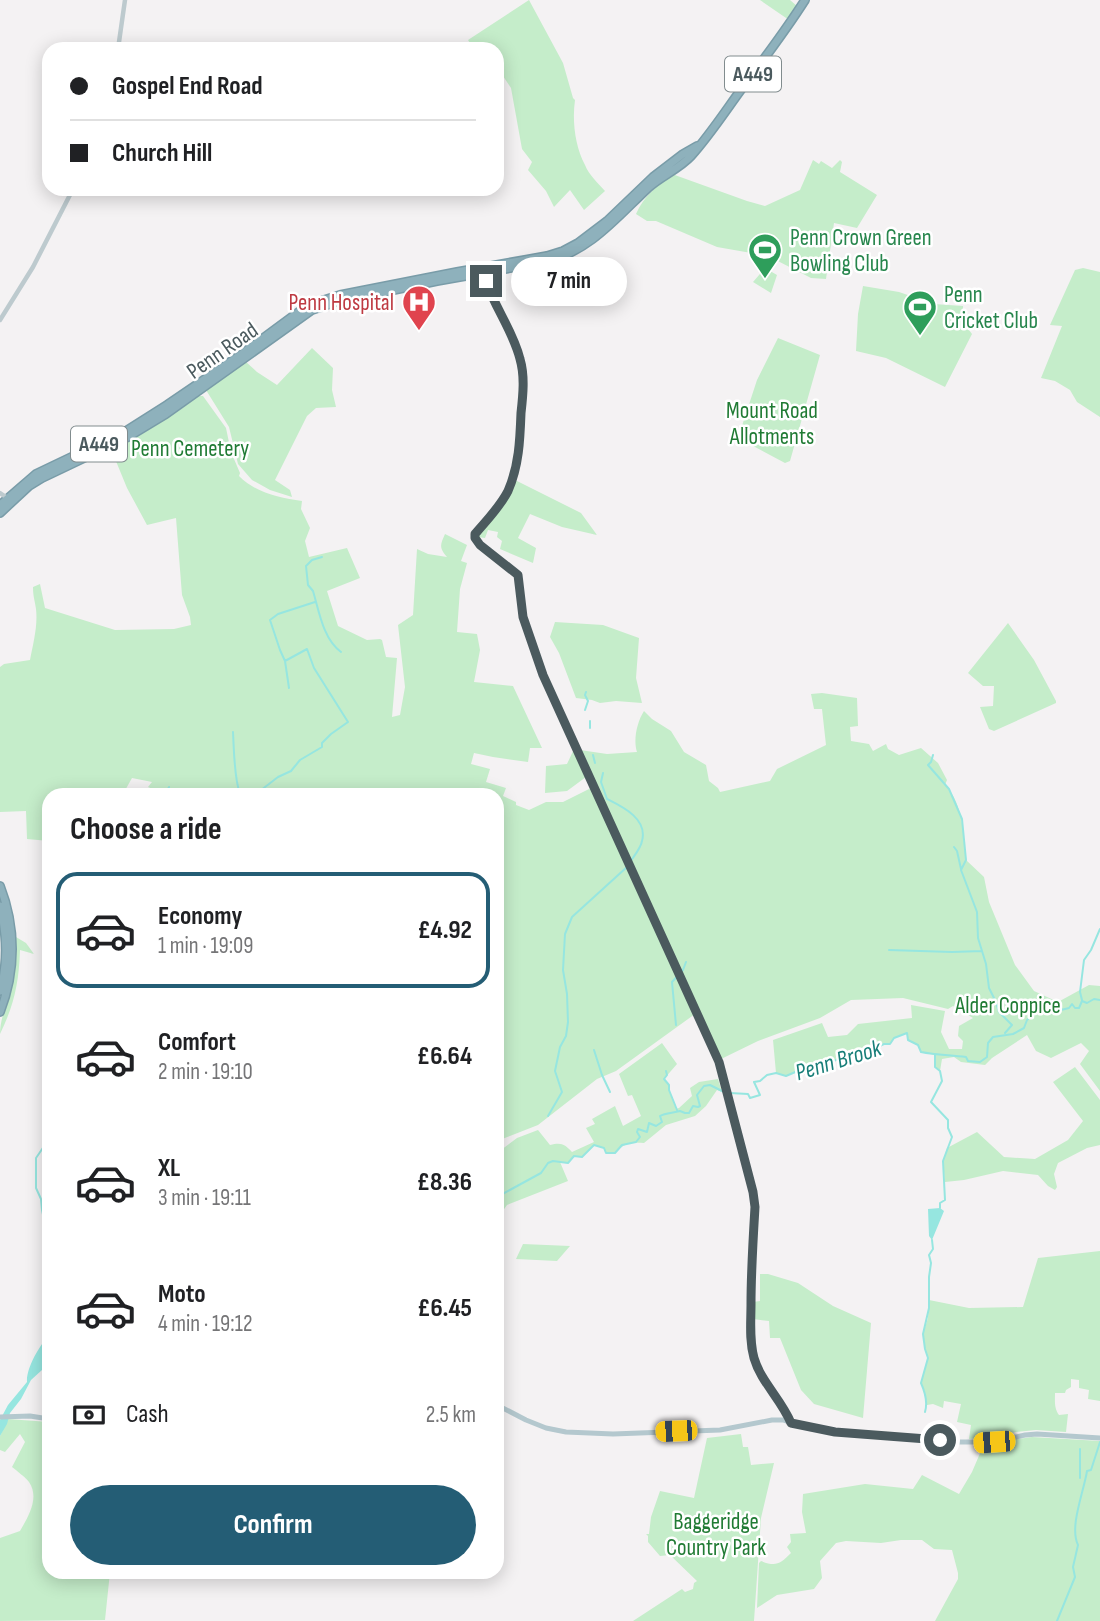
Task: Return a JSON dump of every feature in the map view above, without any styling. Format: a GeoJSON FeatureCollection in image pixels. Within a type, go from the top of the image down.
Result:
{"type":"FeatureCollection","features":[{"type":"Feature","properties":{"kind":"highway","name":"Penn Road"},"geometry":{"type":"LineString","coordinates":[[0,505],[36,474],[127,431],[239,356],[308,305],[340,295],[485,269],[545,262],[575,251],[611,226],[657,181],[688,159],[771,50],[805,0]]}},
{"type":"Feature","properties":{"kind":"highway","name":"Penn Road"},"geometry":{"type":"LineString","coordinates":[[0,513],[6,498]]}},
{"type":"Feature","properties":{"kind":"highway"},"geometry":{"type":"LineString","coordinates":[[0,886],[12,933],[11,976],[0,1012]]}},
{"type":"Feature","properties":{"kind":"highway"},"geometry":{"type":"LineString","coordinates":[[0,906],[6,944],[1,987]]}},
{"type":"Feature","properties":{"kind":"main road"},"geometry":{"type":"LineString","coordinates":[[504,1408],[536,1424],[566,1432],[613,1434],[713,1430],[783,1420],[835,1432],[959,1442],[994,1442],[1025,1434],[1100,1438]]}},
{"type":"Feature","properties":{"kind":"main road"},"geometry":{"type":"LineString","coordinates":[[0,1417],[42,1418]]}},
{"type":"Feature","properties":{"kind":"street"},"geometry":{"type":"LineString","coordinates":[[119,42],[125,0]]}},
{"type":"Feature","properties":{"kind":"street"},"geometry":{"type":"LineString","coordinates":[[0,320],[33,267],[69,196]]}},
{"type":"Feature","properties":{"kind":"street"},"geometry":{"type":"LineString","coordinates":[[485,269],[492,296],[509,327],[523,375],[519,450],[514,475],[506,494],[475,534],[475,538],[518,575],[523,617],[538,663],[719,1062],[755,1207],[751,1297],[754,1357],[761,1375],[781,1402],[791,1423]]}},
{"type":"Feature","properties":{"kind":"green space"},"geometry":{"type":"Polygon","coordinates":[[[529,0],[563,63],[575,100],[575,133],[582,158],[589,172],[605,191],[584,210],[570,190],[554,207],[546,191],[528,170],[532,162],[522,149],[511,88],[504,78],[504,42],[468,40],[529,0]]]}},
{"type":"Feature","properties":{"kind":"green space"},"geometry":{"type":"Polygon","coordinates":[[[760,0],[790,0],[797,6],[789,20],[760,0]]]}},
{"type":"Feature","properties":{"kind":"green space"},"geometry":{"type":"Polygon","coordinates":[[[813,160],[819,164],[821,161],[832,168],[840,160],[840,172],[877,195],[857,228],[834,223],[826,279],[811,278],[768,256],[717,247],[656,221],[647,221],[636,214],[656,187],[672,174],[765,206],[800,190],[813,160]]]}},
{"type":"Feature","properties":{"kind":"green space","name":"Penn Crown Green Bowling Club"},"geometry":{"type":"Polygon","coordinates":[[[765,268],[777,275],[771,293],[753,282],[765,268]]]}},
{"type":"Feature","properties":{"kind":"green space"},"geometry":{"type":"Polygon","coordinates":[[[1083,268],[1100,272],[1100,417],[1077,402],[1070,390],[1055,381],[1041,378],[1062,326],[1050,325],[1075,270],[1083,268]]]}},
{"type":"Feature","properties":{"kind":"green space"},"geometry":{"type":"Polygon","coordinates":[[[863,286],[899,292],[934,304],[963,306],[963,322],[972,334],[945,387],[886,358],[856,351],[863,286]]]}},
{"type":"Feature","properties":{"kind":"green space","name":"Mount Road Allotments"},"geometry":{"type":"Polygon","coordinates":[[[778,338],[820,355],[790,461],[785,463],[738,438],[757,380],[778,338]]]}},
{"type":"Feature","properties":{"kind":"green space"},"geometry":{"type":"Polygon","coordinates":[[[312,348],[333,368],[332,390],[336,407],[316,408],[307,416],[275,480],[290,490],[292,497],[270,490],[252,480],[238,464],[229,427],[206,390],[245,361],[277,385],[312,348]]]}},
{"type":"Feature","properties":{"kind":"green space","name":"Penn Cemetery"},"geometry":{"type":"Polygon","coordinates":[[[198,396],[203,396],[226,428],[239,476],[268,494],[302,501],[301,509],[310,528],[305,541],[309,557],[347,548],[360,578],[327,591],[338,626],[367,640],[382,640],[386,657],[397,658],[392,717],[400,715],[405,687],[398,625],[413,615],[417,549],[447,557],[441,546],[445,534],[467,545],[461,561],[467,563],[460,589],[457,632],[477,634],[480,650],[474,682],[513,686],[542,748],[530,748],[528,762],[474,753],[471,764],[490,769],[486,782],[506,788],[504,793],[504,788],[150,788],[148,787],[152,782],[132,778],[126,788],[42,788],[42,840],[27,839],[26,811],[0,812],[0,667],[30,660],[36,622],[33,587],[40,584],[45,608],[115,630],[174,629],[191,625],[182,595],[176,518],[147,525],[127,488],[111,449],[181,409],[198,396]]]}},
{"type":"Feature","properties":{"kind":"green space"},"geometry":{"type":"Polygon","coordinates":[[[515,480],[581,513],[597,535],[562,527],[530,514],[518,538],[536,548],[533,563],[500,549],[502,541],[497,537],[498,532],[488,530],[485,538],[478,537],[503,503],[515,480]]]}},
{"type":"Feature","properties":{"kind":"green space"},"geometry":{"type":"Polygon","coordinates":[[[555,622],[603,625],[639,638],[636,678],[642,703],[600,703],[576,698],[550,637],[555,622]]]}},
{"type":"Feature","properties":{"kind":"green space"},"geometry":{"type":"Polygon","coordinates":[[[1008,623],[1034,660],[1056,703],[994,731],[989,729],[980,707],[993,706],[994,686],[983,686],[968,673],[1008,623]]]}},
{"type":"Feature","properties":{"kind":"green space","name":"Alder Coppice"},"geometry":{"type":"Polygon","coordinates":[[[811,694],[857,698],[858,726],[850,727],[851,741],[869,744],[873,751],[886,744],[888,749],[899,755],[921,748],[938,763],[947,780],[945,785],[959,811],[966,860],[984,877],[989,902],[1015,965],[1034,991],[1058,1002],[1089,985],[1100,986],[1100,1091],[1080,1064],[1089,1051],[1081,1043],[1051,1058],[1036,1051],[1027,1035],[985,1065],[961,1062],[954,1057],[942,1059],[940,1071],[935,1067],[935,1055],[921,1052],[918,1045],[908,1040],[907,1033],[894,1038],[890,1044],[836,1060],[802,1074],[800,1070],[786,1076],[776,1073],[773,1040],[822,1023],[828,1037],[847,1035],[858,1024],[912,1018],[911,1005],[945,1011],[941,1032],[949,1049],[962,1049],[963,1041],[958,1036],[959,1026],[973,1018],[953,1006],[948,1009],[903,998],[851,1000],[820,1018],[758,1041],[719,1060],[580,750],[607,754],[637,752],[636,731],[644,711],[671,731],[684,752],[706,765],[709,781],[720,792],[770,781],[777,769],[826,745],[822,709],[814,709],[811,694]]]}},
{"type":"Feature","properties":{"kind":"green space"},"geometry":{"type":"Polygon","coordinates":[[[574,749],[586,777],[567,791],[545,793],[546,766],[567,764],[574,749]]]}},
{"type":"Feature","properties":{"kind":"green space"},"geometry":{"type":"Polygon","coordinates":[[[591,788],[695,1014],[616,1071],[597,1079],[538,1125],[504,1138],[504,796],[529,810],[546,802],[563,802],[591,788]]]}},
{"type":"Feature","properties":{"kind":"green space"},"geometry":{"type":"Polygon","coordinates":[[[16,937],[26,943],[34,954],[20,950],[15,994],[0,1034],[2,1017],[11,990],[16,937]]]}},
{"type":"Feature","properties":{"kind":"green space"},"geometry":{"type":"Polygon","coordinates":[[[662,1043],[677,1064],[664,1079],[669,1085],[676,1109],[692,1096],[690,1088],[699,1082],[718,1079],[722,1092],[717,1090],[695,1116],[666,1125],[644,1143],[628,1144],[615,1153],[606,1153],[604,1148],[594,1145],[582,1157],[574,1156],[568,1163],[560,1162],[568,1181],[507,1205],[504,1209],[504,1148],[517,1138],[538,1130],[550,1145],[562,1144],[572,1152],[594,1142],[586,1128],[595,1124],[592,1119],[615,1106],[623,1126],[641,1116],[632,1095],[628,1096],[619,1074],[662,1043]]]}},
{"type":"Feature","properties":{"kind":"green space"},"geometry":{"type":"Polygon","coordinates":[[[1075,1067],[1100,1100],[1100,1145],[1087,1148],[1058,1163],[1054,1174],[1057,1187],[1055,1190],[1038,1175],[1003,1171],[945,1182],[943,1161],[947,1148],[977,1132],[1004,1157],[1035,1159],[1068,1140],[1083,1121],[1053,1082],[1075,1067]]]}},
{"type":"Feature","properties":{"kind":"green space"},"geometry":{"type":"Polygon","coordinates":[[[523,1244],[570,1246],[557,1261],[516,1259],[523,1244]]]}},
{"type":"Feature","properties":{"kind":"green space"},"geometry":{"type":"Polygon","coordinates":[[[1100,1251],[1100,1401],[1088,1399],[1089,1390],[1079,1388],[1079,1380],[1071,1379],[1071,1387],[1065,1393],[1055,1393],[1059,1415],[1068,1414],[1066,1432],[1036,1430],[969,1439],[971,1425],[957,1422],[961,1404],[944,1401],[943,1408],[927,1405],[921,1383],[928,1359],[923,1334],[928,1318],[929,1300],[969,1308],[1023,1307],[1038,1258],[1100,1251]]]}},
{"type":"Feature","properties":{"kind":"green space"},"geometry":{"type":"Polygon","coordinates":[[[760,1274],[798,1283],[833,1306],[871,1323],[863,1418],[814,1404],[801,1390],[780,1338],[770,1338],[769,1321],[753,1319],[753,1302],[760,1301],[760,1274]]]}},
{"type":"Feature","properties":{"kind":"green space"},"geometry":{"type":"Polygon","coordinates":[[[8,1419],[42,1421],[42,1579],[109,1579],[105,1620],[0,1621],[0,1538],[20,1531],[32,1507],[33,1494],[29,1482],[12,1467],[25,1442],[20,1434],[5,1452],[0,1450],[0,1436],[8,1419]]]}},
{"type":"Feature","properties":{"kind":"green space","name":"Baggeridge Country Park"},"geometry":{"type":"Polygon","coordinates":[[[741,1434],[743,1447],[748,1447],[751,1465],[774,1463],[761,1518],[754,1621],[633,1621],[682,1589],[685,1592],[693,1589],[697,1581],[670,1555],[660,1556],[648,1542],[646,1534],[649,1534],[651,1517],[660,1491],[694,1498],[707,1438],[741,1434]]]}},
{"type":"Feature","properties":{"kind":"green space"},"geometry":{"type":"Polygon","coordinates":[[[1032,1437],[1100,1441],[1100,1621],[935,1621],[958,1579],[958,1573],[952,1550],[934,1549],[922,1540],[836,1543],[820,1561],[822,1578],[814,1589],[777,1595],[757,1608],[759,1563],[781,1562],[791,1553],[787,1547],[791,1542],[790,1534],[806,1533],[802,1512],[803,1494],[865,1484],[913,1489],[922,1475],[959,1494],[984,1444],[1032,1437]]]}},
{"type":"Feature","properties":{"kind":"water"},"geometry":{"type":"Polygon","coordinates":[[[940,1208],[944,1211],[932,1240],[929,1236],[928,1209],[940,1208]]]}},
{"type":"Feature","properties":{"kind":"water"},"geometry":{"type":"Polygon","coordinates":[[[42,1345],[42,1370],[31,1380],[10,1413],[0,1436],[0,1420],[8,1405],[27,1382],[31,1364],[42,1345]]]}},
{"type":"Feature","properties":{"kind":"waterway"},"geometry":{"type":"LineString","coordinates":[[322,557],[312,560],[306,566],[308,585],[313,591],[326,632],[341,652]]}},
{"type":"Feature","properties":{"kind":"waterway"},"geometry":{"type":"LineString","coordinates":[[285,661],[270,620],[278,614],[315,602]]}},
{"type":"Feature","properties":{"kind":"waterway"},"geometry":{"type":"LineString","coordinates":[[264,788],[322,747],[322,743],[331,734],[348,722],[314,668],[307,649],[285,661],[289,688]]}},
{"type":"Feature","properties":{"kind":"waterway"},"geometry":{"type":"LineString","coordinates":[[585,710],[588,701],[586,692]]}},
{"type":"Feature","properties":{"kind":"waterway"},"geometry":{"type":"LineString","coordinates":[[590,721],[590,728]]}},
{"type":"Feature","properties":{"kind":"waterway"},"geometry":{"type":"LineString","coordinates":[[233,732],[238,788]]}},
{"type":"Feature","properties":{"kind":"waterway"},"geometry":{"type":"LineString","coordinates":[[593,755],[595,763]]}},
{"type":"Feature","properties":{"kind":"waterway"},"geometry":{"type":"LineString","coordinates":[[933,755],[928,765],[949,789],[962,819],[966,860],[961,870],[977,912],[978,938],[986,964],[989,988],[999,1012],[1012,1025],[1005,1033]]}},
{"type":"Feature","properties":{"kind":"waterway"},"geometry":{"type":"LineString","coordinates":[[603,773],[601,782],[607,799],[633,815],[641,826],[641,844],[630,862]]}},
{"type":"Feature","properties":{"kind":"waterway"},"geometry":{"type":"LineString","coordinates":[[954,847],[961,869]]}},
{"type":"Feature","properties":{"kind":"waterway"},"geometry":{"type":"LineString","coordinates":[[548,1116],[562,1092],[555,1071],[568,1022],[563,970],[565,934],[572,917],[627,867]]}},
{"type":"Feature","properties":{"kind":"waterway"},"geometry":{"type":"LineString","coordinates":[[1082,1000],[1080,992],[1084,960],[1100,929]]}},
{"type":"Feature","properties":{"kind":"waterway"},"geometry":{"type":"LineString","coordinates":[[889,950],[982,951]]}},
{"type":"Feature","properties":{"kind":"waterway"},"geometry":{"type":"LineString","coordinates":[[676,1025],[672,982],[683,970],[686,962]]}},
{"type":"Feature","properties":{"kind":"waterway","name":"Penn Brook"},"geometry":{"type":"LineString","coordinates":[[730,1093],[748,1094],[750,1098],[760,1095],[754,1082],[767,1075],[776,1073],[786,1076],[800,1070],[802,1074],[836,1060],[890,1044],[894,1038],[907,1033],[908,1040],[918,1045],[921,1052],[966,1057],[968,1061],[980,1062],[987,1057],[988,1043],[993,1037],[1013,1034],[1024,1028],[1027,1020],[1041,1009],[1049,1013],[1069,1008],[1072,1004],[1079,1008],[1082,1001],[1087,1003],[1094,999],[1100,1000]]}},
{"type":"Feature","properties":{"kind":"waterway"},"geometry":{"type":"LineString","coordinates":[[594,1050],[610,1092]]}},
{"type":"Feature","properties":{"kind":"waterway"},"geometry":{"type":"LineString","coordinates":[[935,1055],[935,1067],[940,1071],[942,1081],[931,1102],[948,1120],[952,1137],[943,1161],[945,1200],[940,1203],[940,1208]]}},
{"type":"Feature","properties":{"kind":"waterway"},"geometry":{"type":"LineString","coordinates":[[666,1071],[664,1079],[669,1085],[677,1110]]}},
{"type":"Feature","properties":{"kind":"waterway","name":"Penn Brook"},"geometry":{"type":"LineString","coordinates":[[504,1193],[541,1173],[548,1163],[568,1163],[574,1156],[582,1157],[594,1145],[604,1148],[606,1153],[615,1153],[622,1145],[636,1142],[640,1137],[638,1129],[647,1132],[649,1123],[656,1126],[662,1122],[660,1116],[680,1111],[689,1113],[693,1106],[700,1106],[697,1095],[704,1086],[710,1085],[724,1092]]}},
{"type":"Feature","properties":{"kind":"waterway"},"geometry":{"type":"LineString","coordinates":[[42,1149],[36,1158],[36,1188],[42,1210]]}},
{"type":"Feature","properties":{"kind":"waterway"},"geometry":{"type":"LineString","coordinates":[[925,1412],[926,1397],[921,1383],[928,1358],[923,1334],[929,1308],[929,1255],[933,1249],[932,1240]]}},
{"type":"Feature","properties":{"kind":"waterway"},"geometry":{"type":"LineString","coordinates":[[1057,1621],[1075,1577],[1073,1567],[1078,1545],[1076,1519],[1087,1471],[1091,1470],[1100,1442]]}},
{"type":"Feature","properties":{"kind":"waterway"},"geometry":{"type":"LineString","coordinates":[[1080,1449],[1080,1478]]}},
{"type":"Feature","properties":{"kind":"place","name":"Penn Crown Green Bowling Club"},"geometry":{"type":"Point","coordinates":[765,280]}},
{"type":"Feature","properties":{"kind":"place","name":"Penn Hospital"},"geometry":{"type":"Point","coordinates":[419,332]}},
{"type":"Feature","properties":{"kind":"place","name":"Penn Cricket Club"},"geometry":{"type":"Point","coordinates":[920,337]}},
{"type":"Feature","properties":{"kind":"route"},"geometry":{"type":"LineString","coordinates":[[486,281],[509,327],[520,358],[523,375],[522,401],[519,450],[514,475],[501,503],[475,534],[475,538],[518,575],[523,617],[543,675],[719,1062],[753,1192],[755,1207],[751,1337],[754,1357],[761,1375],[781,1402],[791,1423],[835,1432],[940,1440]]}}]}
